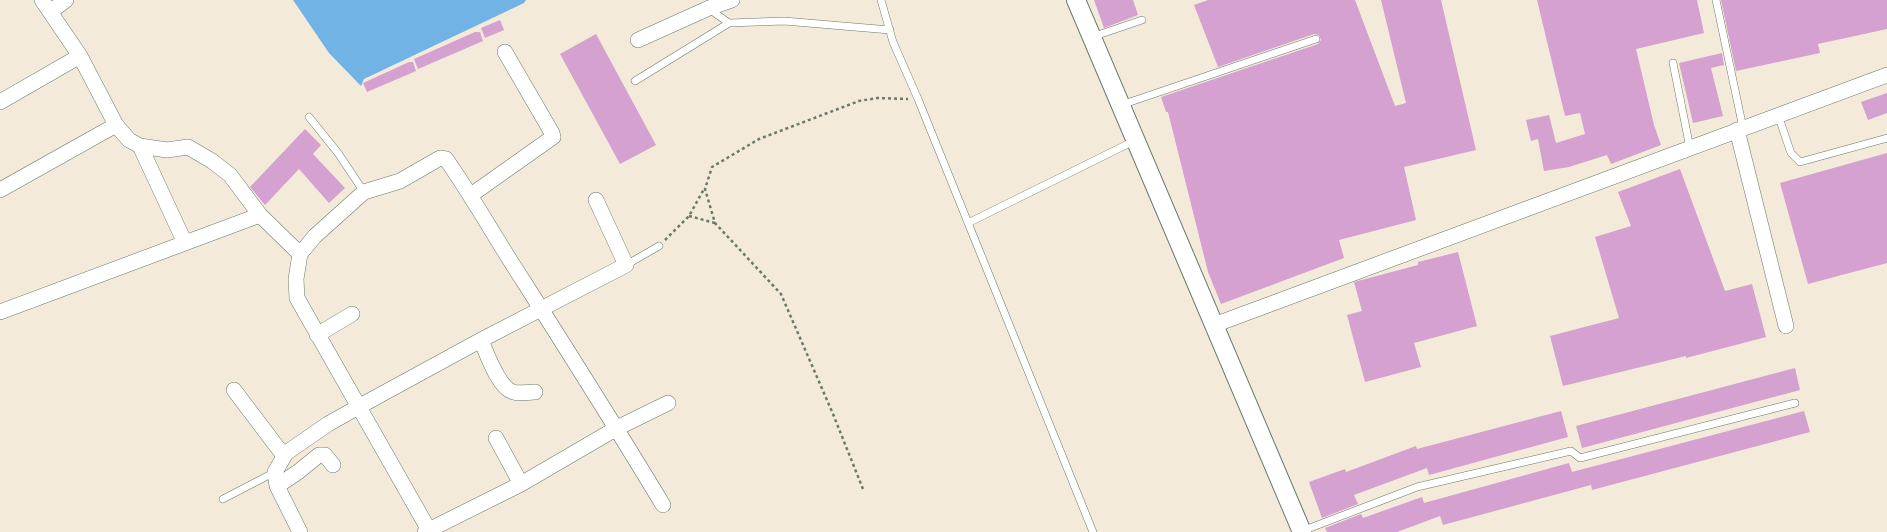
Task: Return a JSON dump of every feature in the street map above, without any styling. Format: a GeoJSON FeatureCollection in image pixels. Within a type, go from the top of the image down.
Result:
{"type":"FeatureCollection","features":[{"type":"Feature","properties":{"kind":"street"},"geometry":{"type":"LineString","coordinates":[[66,0],[46,6],[80,56],[116,125],[129,140],[140,146],[167,150],[188,147],[212,161],[230,175],[260,215],[300,254]]}},
{"type":"Feature","properties":{"kind":"street"},"geometry":{"type":"LineString","coordinates":[[638,40],[708,8],[732,0]]}},
{"type":"Feature","properties":{"kind":"street"},"geometry":{"type":"LineString","coordinates":[[1076,0],[1302,532]]}},
{"type":"Feature","properties":{"kind":"street"},"geometry":{"type":"LineString","coordinates":[[471,195],[553,138],[552,133],[505,52]]}},
{"type":"Feature","properties":{"kind":"street"},"geometry":{"type":"LineString","coordinates":[[0,102],[80,56]]}},
{"type":"Feature","properties":{"kind":"street"},"geometry":{"type":"LineString","coordinates":[[1214,324],[1887,75]]}},
{"type":"Feature","properties":{"kind":"street"},"geometry":{"type":"LineString","coordinates":[[0,190],[116,125]]}},
{"type":"Feature","properties":{"kind":"street"},"geometry":{"type":"LineString","coordinates":[[1740,129],[1786,326]]}},
{"type":"Feature","properties":{"kind":"street"},"geometry":{"type":"LineString","coordinates":[[140,146],[185,243]]}},
{"type":"Feature","properties":{"kind":"street"},"geometry":{"type":"LineString","coordinates":[[663,505],[617,428],[524,282],[471,195],[446,159],[440,158],[400,181],[364,192],[315,236],[300,254],[296,279],[297,298],[317,335],[360,406],[428,531],[521,484],[617,428],[668,403]]}},
{"type":"Feature","properties":{"kind":"street"},"geometry":{"type":"LineString","coordinates":[[300,532],[276,479],[286,453],[328,424],[360,406],[481,340],[626,265],[596,200]]}},
{"type":"Feature","properties":{"kind":"street"},"geometry":{"type":"LineString","coordinates":[[0,312],[260,215]]}},
{"type":"Feature","properties":{"kind":"street"},"geometry":{"type":"LineString","coordinates":[[317,335],[352,314]]}},
{"type":"Feature","properties":{"kind":"street"},"geometry":{"type":"LineString","coordinates":[[481,340],[499,378],[507,389],[515,393],[535,392]]}},
{"type":"Feature","properties":{"kind":"street"},"geometry":{"type":"LineString","coordinates":[[234,390],[284,456]]}},
{"type":"Feature","properties":{"kind":"street"},"geometry":{"type":"LineString","coordinates":[[496,438],[521,484]]}},
{"type":"Feature","properties":{"kind":"street"},"geometry":{"type":"LineString","coordinates":[[276,479],[298,472],[319,455],[325,455],[333,465]]}},
{"type":"Feature","properties":{"kind":"lane"},"geometry":{"type":"LineString","coordinates":[[880,0],[893,42],[918,99],[1093,532]]}},
{"type":"Feature","properties":{"kind":"lane"},"geometry":{"type":"LineString","coordinates":[[1716,0],[1740,129]]}},
{"type":"Feature","properties":{"kind":"lane"},"geometry":{"type":"LineString","coordinates":[[708,8],[729,23]]}},
{"type":"Feature","properties":{"kind":"lane"},"geometry":{"type":"LineString","coordinates":[[1092,37],[1142,20]]}},
{"type":"Feature","properties":{"kind":"lane"},"geometry":{"type":"LineString","coordinates":[[635,81],[729,23],[784,21],[890,30]]}},
{"type":"Feature","properties":{"kind":"lane"},"geometry":{"type":"LineString","coordinates":[[1121,106],[1316,40]]}},
{"type":"Feature","properties":{"kind":"lane"},"geometry":{"type":"LineString","coordinates":[[1673,63],[1690,148]]}},
{"type":"Feature","properties":{"kind":"lane"},"geometry":{"type":"LineString","coordinates":[[1778,115],[1791,153],[1800,162],[1887,138]]}},
{"type":"Feature","properties":{"kind":"lane"},"geometry":{"type":"LineString","coordinates":[[309,117],[338,153],[364,192]]}},
{"type":"Feature","properties":{"kind":"lane"},"geometry":{"type":"LineString","coordinates":[[968,223],[1136,140]]}},
{"type":"Feature","properties":{"kind":"lane"},"geometry":{"type":"LineString","coordinates":[[626,265],[662,243]]}},
{"type":"Feature","properties":{"kind":"lane"},"geometry":{"type":"LineString","coordinates":[[1302,532],[1417,487],[1571,452],[1580,458],[1795,403]]}},
{"type":"Feature","properties":{"kind":"lane"},"geometry":{"type":"LineString","coordinates":[[223,498],[276,479]]}},
{"type":"Feature","properties":{"kind":"path"},"geometry":{"type":"LineString","coordinates":[[662,243],[689,216],[705,189],[712,167],[759,139],[859,101],[877,98],[918,99]]}},
{"type":"Feature","properties":{"kind":"path"},"geometry":{"type":"LineString","coordinates":[[705,189],[715,223],[781,294],[833,414],[863,489]]}},
{"type":"Feature","properties":{"kind":"path"},"geometry":{"type":"LineString","coordinates":[[689,216],[715,223]]}},
{"type":"Feature","properties":{"kind":"water"},"geometry":{"type":"Polygon","coordinates":[[[293,0],[526,0],[524,3],[364,79],[361,86],[329,53],[293,0]]]}},
{"type":"Feature","properties":{"kind":"building"},"geometry":{"type":"Polygon","coordinates":[[[1094,0],[1133,0],[1138,15],[1104,28],[1094,0]]]}},
{"type":"Feature","properties":{"kind":"building"},"geometry":{"type":"Polygon","coordinates":[[[1208,0],[1355,0],[1395,106],[1406,103],[1381,0],[1441,0],[1476,150],[1404,167],[1416,220],[1339,240],[1344,258],[1221,304],[1208,272],[1168,112],[1166,112],[1161,97],[1318,44],[1321,40],[1319,35],[1314,34],[1218,67],[1194,5],[1208,0]]]}},
{"type":"Feature","properties":{"kind":"building"},"geometry":{"type":"Polygon","coordinates":[[[1537,0],[1697,0],[1704,33],[1636,49],[1654,125],[1661,145],[1611,164],[1607,155],[1569,167],[1544,171],[1538,139],[1531,141],[1526,120],[1549,115],[1556,143],[1585,134],[1580,113],[1565,116],[1537,0]]]}},
{"type":"Feature","properties":{"kind":"building"},"geometry":{"type":"Polygon","coordinates":[[[1721,0],[1887,0],[1887,29],[1818,44],[1820,53],[1736,71],[1721,0]]]}},
{"type":"Feature","properties":{"kind":"building"},"geometry":{"type":"Polygon","coordinates":[[[500,20],[504,30],[485,38],[481,28],[500,20]]]}},
{"type":"Feature","properties":{"kind":"building"},"geometry":{"type":"Polygon","coordinates":[[[475,32],[480,32],[483,41],[418,69],[414,59],[475,32]]]}},
{"type":"Feature","properties":{"kind":"building"},"geometry":{"type":"Polygon","coordinates":[[[596,34],[656,145],[620,164],[560,54],[596,34]]]}},
{"type":"Feature","properties":{"kind":"building"},"geometry":{"type":"Polygon","coordinates":[[[1722,53],[1724,65],[1711,68],[1723,116],[1693,123],[1679,63],[1722,53]]]}},
{"type":"Feature","properties":{"kind":"building"},"geometry":{"type":"Polygon","coordinates":[[[409,62],[413,62],[416,71],[367,92],[363,83],[409,62]]]}},
{"type":"Feature","properties":{"kind":"building"},"geometry":{"type":"Polygon","coordinates":[[[1887,93],[1887,113],[1868,120],[1861,102],[1887,93]]]}},
{"type":"Feature","properties":{"kind":"building"},"geometry":{"type":"Polygon","coordinates":[[[305,129],[321,145],[313,154],[345,188],[329,203],[299,169],[265,205],[250,187],[305,129]]]}},
{"type":"Feature","properties":{"kind":"building"},"geometry":{"type":"Polygon","coordinates":[[[1887,153],[1887,263],[1808,284],[1780,183],[1887,153]]]}},
{"type":"Feature","properties":{"kind":"building"},"geometry":{"type":"Polygon","coordinates":[[[1680,169],[1725,291],[1752,284],[1766,337],[1686,358],[1686,356],[1563,386],[1550,336],[1619,318],[1595,237],[1631,226],[1618,192],[1680,169]]]}},
{"type":"Feature","properties":{"kind":"building"},"geometry":{"type":"Polygon","coordinates":[[[1458,252],[1477,326],[1414,343],[1421,367],[1365,382],[1347,315],[1362,311],[1354,282],[1418,265],[1418,262],[1458,252]]]}},
{"type":"Feature","properties":{"kind":"building"},"geometry":{"type":"Polygon","coordinates":[[[1795,368],[1800,390],[1582,448],[1576,426],[1795,368]]]}},
{"type":"Feature","properties":{"kind":"building"},"geometry":{"type":"Polygon","coordinates":[[[1561,411],[1568,437],[1429,475],[1427,468],[1354,495],[1358,504],[1322,518],[1309,482],[1345,469],[1346,472],[1416,446],[1417,449],[1561,411]]]}},
{"type":"Feature","properties":{"kind":"building"},"geometry":{"type":"Polygon","coordinates":[[[1804,411],[1810,432],[1592,490],[1591,485],[1443,525],[1440,516],[1397,532],[1327,532],[1325,528],[1361,514],[1363,518],[1422,497],[1424,503],[1569,463],[1572,472],[1804,411]]]}}]}
